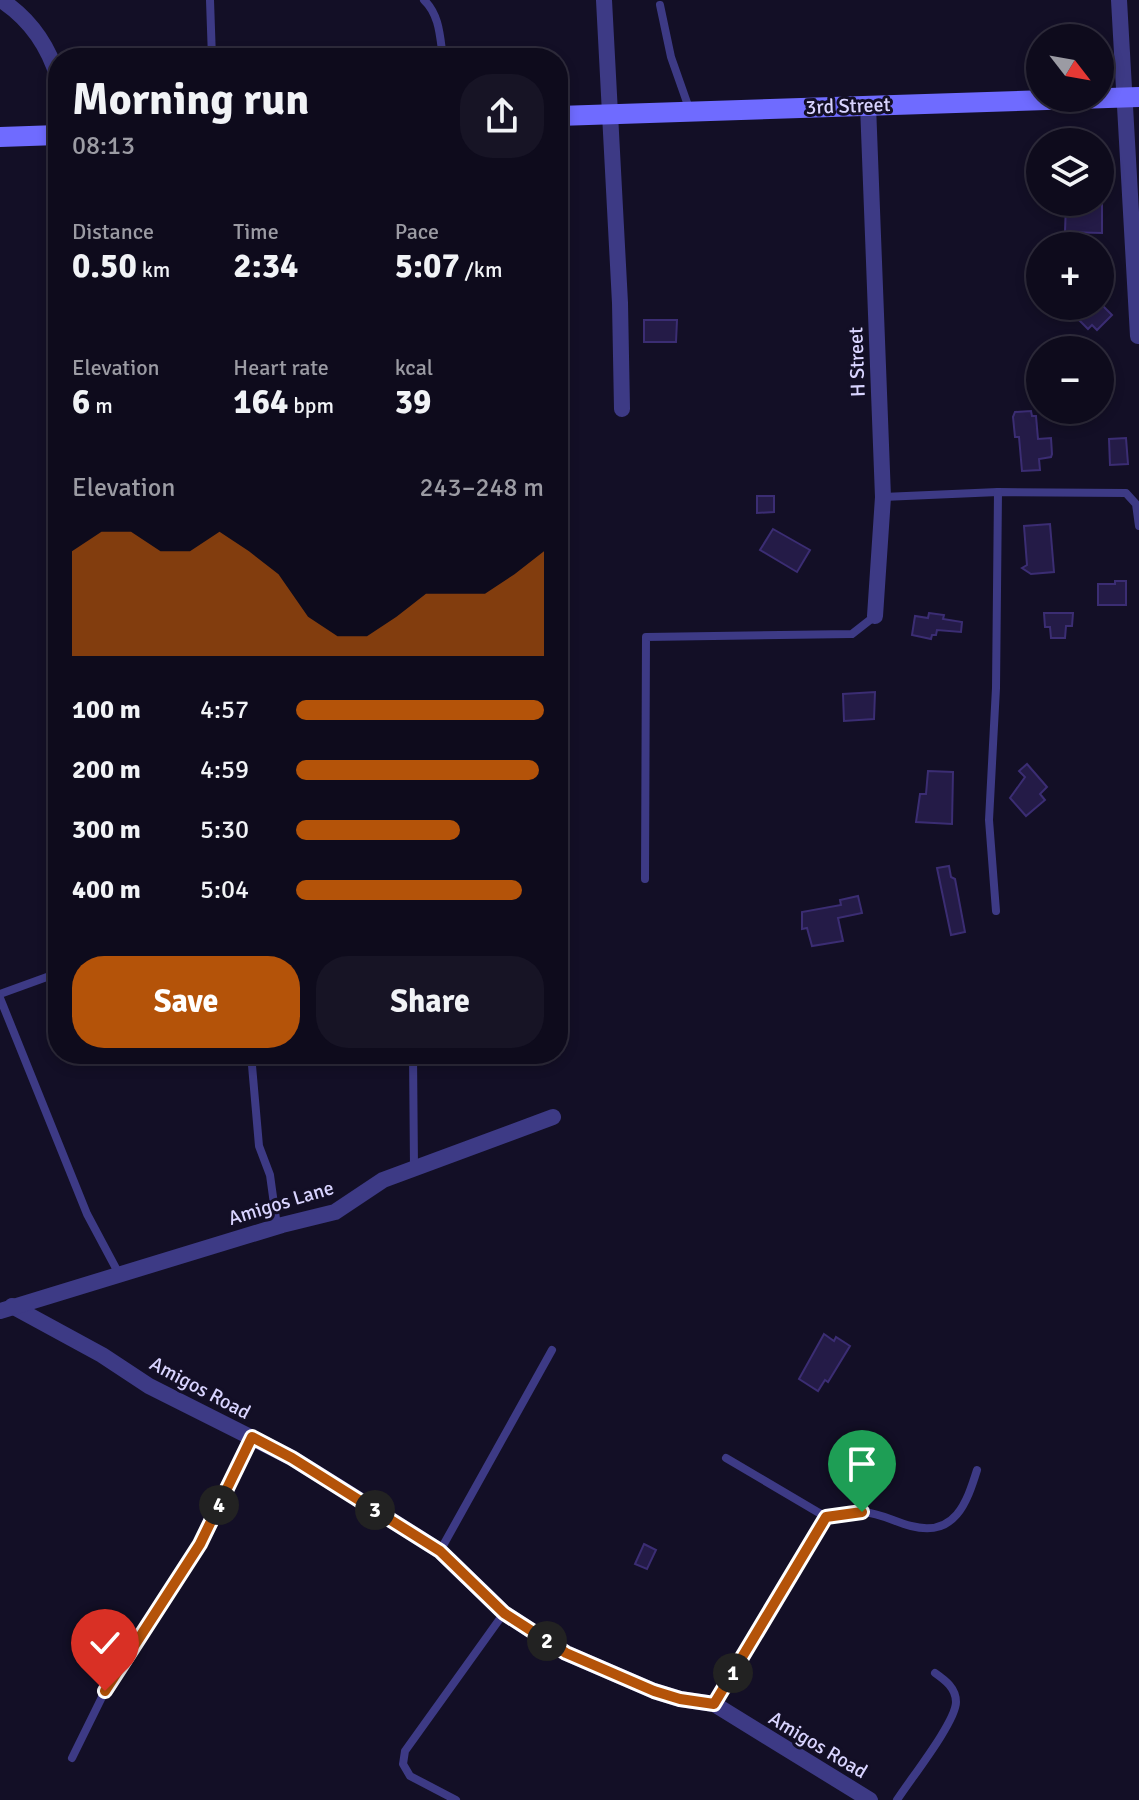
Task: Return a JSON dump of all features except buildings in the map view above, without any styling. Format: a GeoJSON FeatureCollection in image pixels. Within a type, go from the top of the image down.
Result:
{"type":"FeatureCollection","features":[{"type":"Feature","properties":{"kind":"main road","name":"3rd Street"},"geometry":{"type":"LineString","coordinates":[[568,116],[1132,98]]}},
{"type":"Feature","properties":{"kind":"main road"},"geometry":{"type":"LineString","coordinates":[[0,137],[48,135]]}},
{"type":"Feature","properties":{"kind":"street"},"geometry":{"type":"LineString","coordinates":[[1,0],[41,37],[48,48]]}},
{"type":"Feature","properties":{"kind":"street"},"geometry":{"type":"LineString","coordinates":[[604,0],[620,303],[622,409]]}},
{"type":"Feature","properties":{"kind":"street"},"geometry":{"type":"LineString","coordinates":[[1119,0],[1132,98],[1138,336]]}},
{"type":"Feature","properties":{"kind":"street","name":"H Street"},"geometry":{"type":"LineString","coordinates":[[868,105],[883,497],[875,616]]}},
{"type":"Feature","properties":{"kind":"street","name":"Amigos Lane"},"geometry":{"type":"LineString","coordinates":[[6,1308],[277,1226],[335,1212],[383,1180],[553,1117]]}},
{"type":"Feature","properties":{"kind":"street","name":"Amigos Road"},"geometry":{"type":"LineString","coordinates":[[6,1308],[102,1355],[149,1386],[292,1458],[440,1551],[504,1613],[581,1660],[654,1691],[714,1704],[870,1800]]}},
{"type":"Feature","properties":{"kind":"lane"},"geometry":{"type":"LineString","coordinates":[[210,0],[212,48]]}},
{"type":"Feature","properties":{"kind":"lane"},"geometry":{"type":"LineString","coordinates":[[424,0],[431,7],[438,25],[441,48]]}},
{"type":"Feature","properties":{"kind":"lane"},"geometry":{"type":"LineString","coordinates":[[660,5],[671,57],[690,112]]}},
{"type":"Feature","properties":{"kind":"lane"},"geometry":{"type":"LineString","coordinates":[[883,497],[998,492],[1126,493],[1136,504],[1139,526]]}},
{"type":"Feature","properties":{"kind":"lane"},"geometry":{"type":"LineString","coordinates":[[996,911],[989,820],[996,688],[998,492]]}},
{"type":"Feature","properties":{"kind":"lane"},"geometry":{"type":"LineString","coordinates":[[645,879],[646,637],[852,634],[875,616]]}},
{"type":"Feature","properties":{"kind":"lane"},"geometry":{"type":"LineString","coordinates":[[48,977],[0,996],[87,1214],[119,1274]]}},
{"type":"Feature","properties":{"kind":"lane"},"geometry":{"type":"LineString","coordinates":[[252,1064],[259,1146],[270,1175],[277,1226]]}},
{"type":"Feature","properties":{"kind":"lane"},"geometry":{"type":"LineString","coordinates":[[413,1064],[414,1168]]}},
{"type":"Feature","properties":{"kind":"lane"},"geometry":{"type":"LineString","coordinates":[[440,1551],[552,1350]]}},
{"type":"Feature","properties":{"kind":"lane"},"geometry":{"type":"LineString","coordinates":[[72,1758],[105,1691],[200,1544],[252,1437]]}},
{"type":"Feature","properties":{"kind":"lane"},"geometry":{"type":"LineString","coordinates":[[726,1458],[826,1517],[862,1512],[914,1527],[929,1528],[945,1525],[958,1516],[967,1502],[977,1470]]}},
{"type":"Feature","properties":{"kind":"lane"},"geometry":{"type":"LineString","coordinates":[[714,1704],[826,1517]]}},
{"type":"Feature","properties":{"kind":"lane"},"geometry":{"type":"LineString","coordinates":[[456,1800],[410,1776],[403,1764],[405,1751],[504,1613]]}},
{"type":"Feature","properties":{"kind":"lane"},"geometry":{"type":"LineString","coordinates":[[897,1800],[953,1715],[957,1704],[954,1691],[935,1673]]}},
{"type":"Feature","properties":{"kind":"route"},"geometry":{"type":"LineString","coordinates":[[105,1691],[200,1544],[252,1437],[292,1458],[440,1551],[504,1613],[566,1653],[654,1691],[714,1704],[826,1517],[862,1512]]}}]}
